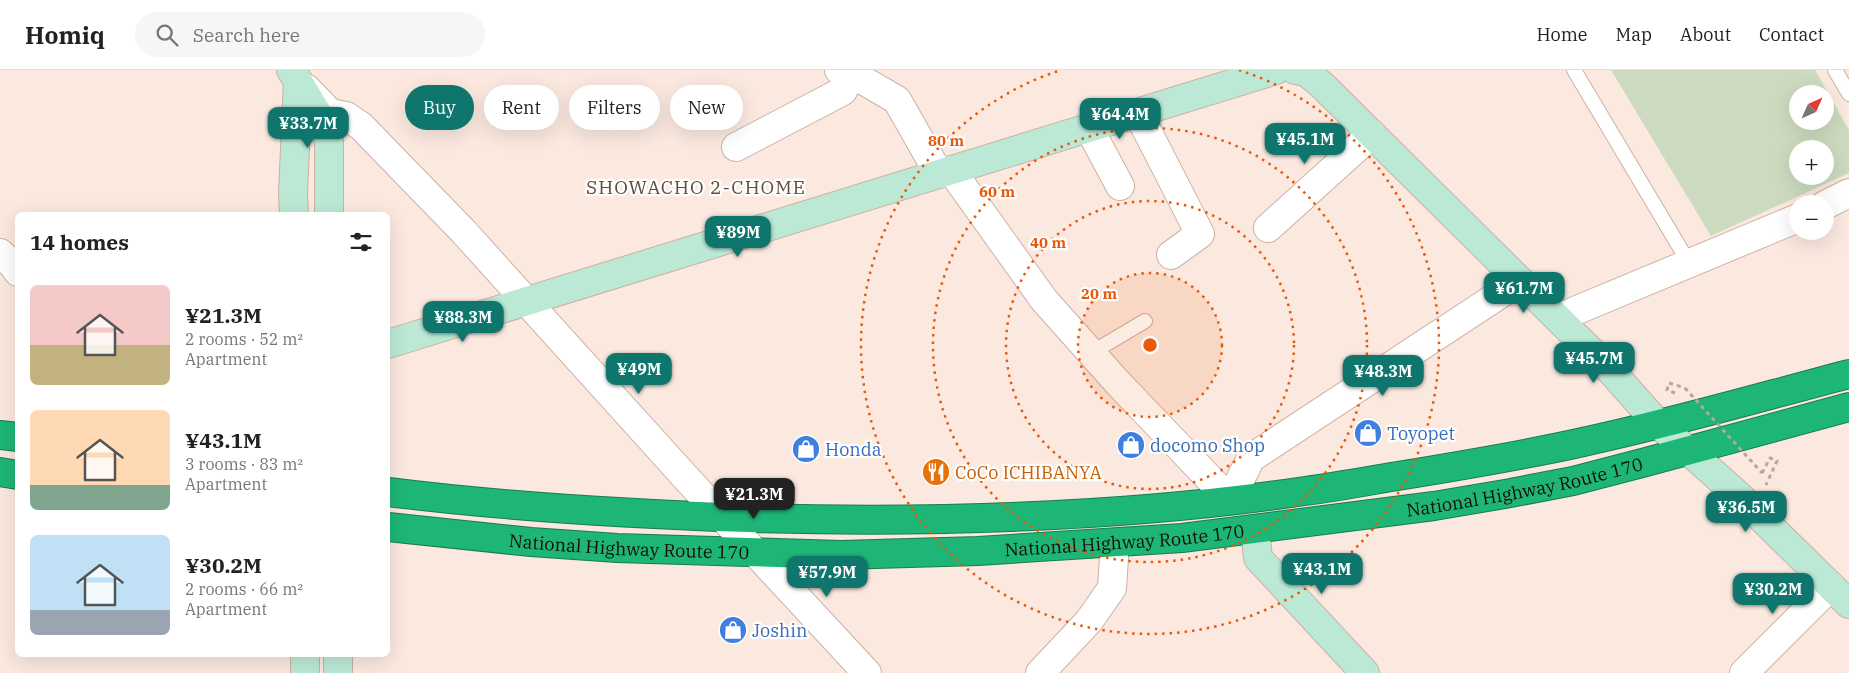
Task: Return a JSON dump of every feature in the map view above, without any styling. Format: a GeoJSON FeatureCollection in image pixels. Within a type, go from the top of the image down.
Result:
{"type":"FeatureCollection","features":[{"type":"Feature","properties":{"kind":"highway","name":"National Highway Route 170"},"geometry":{"type":"LineString","coordinates":[[390,492],[534,508],[631,514],[845,520],[956,519],[1096,513],[1174,507],[1305,492],[1582,443],[1849,374]]}},
{"type":"Feature","properties":{"kind":"highway","name":"National Highway Route 170"},"geometry":{"type":"LineString","coordinates":[[390,527],[531,542],[617,548],[841,555],[978,551],[1182,538],[1434,506],[1573,481],[1849,407]]}},
{"type":"Feature","properties":{"kind":"highway"},"geometry":{"type":"LineString","coordinates":[[0,435],[15,437]]}},
{"type":"Feature","properties":{"kind":"highway"},"geometry":{"type":"LineString","coordinates":[[0,472],[15,474]]}},
{"type":"Feature","properties":{"kind":"street"},"geometry":{"type":"LineString","coordinates":[[390,343],[1276,70]]}},
{"type":"Feature","properties":{"kind":"street"},"geometry":{"type":"LineString","coordinates":[[1295,70],[1306,72],[1323,86],[1611,371],[1658,424],[1738,495],[1840,595],[1744,673]]}},
{"type":"Feature","properties":{"kind":"street"},"geometry":{"type":"LineString","coordinates":[[736,147],[843,91],[844,73],[897,100],[945,172],[1044,300],[1091,353],[1230,500],[1251,458],[1520,281]]}},
{"type":"Feature","properties":{"kind":"street"},"geometry":{"type":"LineString","coordinates":[[294,75],[294,212]]}},
{"type":"Feature","properties":{"kind":"street"},"geometry":{"type":"LineString","coordinates":[[294,75],[322,121],[329,142],[329,212]]}},
{"type":"Feature","properties":{"kind":"street"},"geometry":{"type":"LineString","coordinates":[[294,75],[330,113],[346,116],[361,126],[462,231],[722,517],[867,673]]}},
{"type":"Feature","properties":{"kind":"street"},"geometry":{"type":"LineString","coordinates":[[1138,113],[1200,234],[1171,255]]}},
{"type":"Feature","properties":{"kind":"street"},"geometry":{"type":"LineString","coordinates":[[1089,128],[1120,186]]}},
{"type":"Feature","properties":{"kind":"street"},"geometry":{"type":"LineString","coordinates":[[1268,228],[1372,134]]}},
{"type":"Feature","properties":{"kind":"street"},"geometry":{"type":"LineString","coordinates":[[1834,200],[1849,193]]}},
{"type":"Feature","properties":{"kind":"street"},"geometry":{"type":"LineString","coordinates":[[1558,318],[1789,222]]}},
{"type":"Feature","properties":{"kind":"street"},"geometry":{"type":"LineString","coordinates":[[0,253],[15,268]]}},
{"type":"Feature","properties":{"kind":"street"},"geometry":{"type":"LineString","coordinates":[[1255,529],[1258,558],[1366,673]]}},
{"type":"Feature","properties":{"kind":"street"},"geometry":{"type":"LineString","coordinates":[[1040,673],[1089,621],[1112,588],[1115,543]]}},
{"type":"Feature","properties":{"kind":"street"},"geometry":{"type":"LineString","coordinates":[[305,657],[305,673]]}},
{"type":"Feature","properties":{"kind":"street"},"geometry":{"type":"LineString","coordinates":[[338,657],[338,673]]}},
{"type":"Feature","properties":{"kind":"lane"},"geometry":{"type":"LineString","coordinates":[[1574,70],[1689,263]]}},
{"type":"Feature","properties":{"kind":"lane"},"geometry":{"type":"LineString","coordinates":[[1835,70],[1849,94]]}},
{"type":"Feature","properties":{"kind":"lane"},"geometry":{"type":"LineString","coordinates":[[1091,353],[1145,321]]}},
{"type":"Feature","properties":{"kind":"path"},"geometry":{"type":"LineString","coordinates":[[1667,390],[1668,383],[1685,388],[1762,473],[1770,458],[1777,461],[1766,484]]}},
{"type":"Feature","properties":{"kind":"green space"},"geometry":{"type":"Polygon","coordinates":[[[1611,70],[1815,70],[1824,85],[1789,85],[1789,130],[1834,130],[1834,104],[1849,130],[1849,173],[1834,180],[1834,140],[1789,140],[1789,185],[1823,185],[1801,195],[1789,195],[1789,200],[1711,236],[1611,70]]]}},
{"type":"Feature","properties":{"kind":"place","name":"Toyopet"},"geometry":{"type":"Point","coordinates":[1368,433]}},
{"type":"Feature","properties":{"kind":"place","name":"docomo Shop"},"geometry":{"type":"Point","coordinates":[1131,445]}},
{"type":"Feature","properties":{"kind":"place","name":"Honda"},"geometry":{"type":"Point","coordinates":[806,449]}},
{"type":"Feature","properties":{"kind":"place","name":"CoCo ICHIBANYA"},"geometry":{"type":"Point","coordinates":[936,472]}},
{"type":"Feature","properties":{"kind":"place","name":"Joshin"},"geometry":{"type":"Point","coordinates":[733,630]}},
{"type":"Feature","properties":{"kind":"district","name":"SHOWACHO 2-CHOME"},"geometry":{"type":"Point","coordinates":[696,187]}}]}
